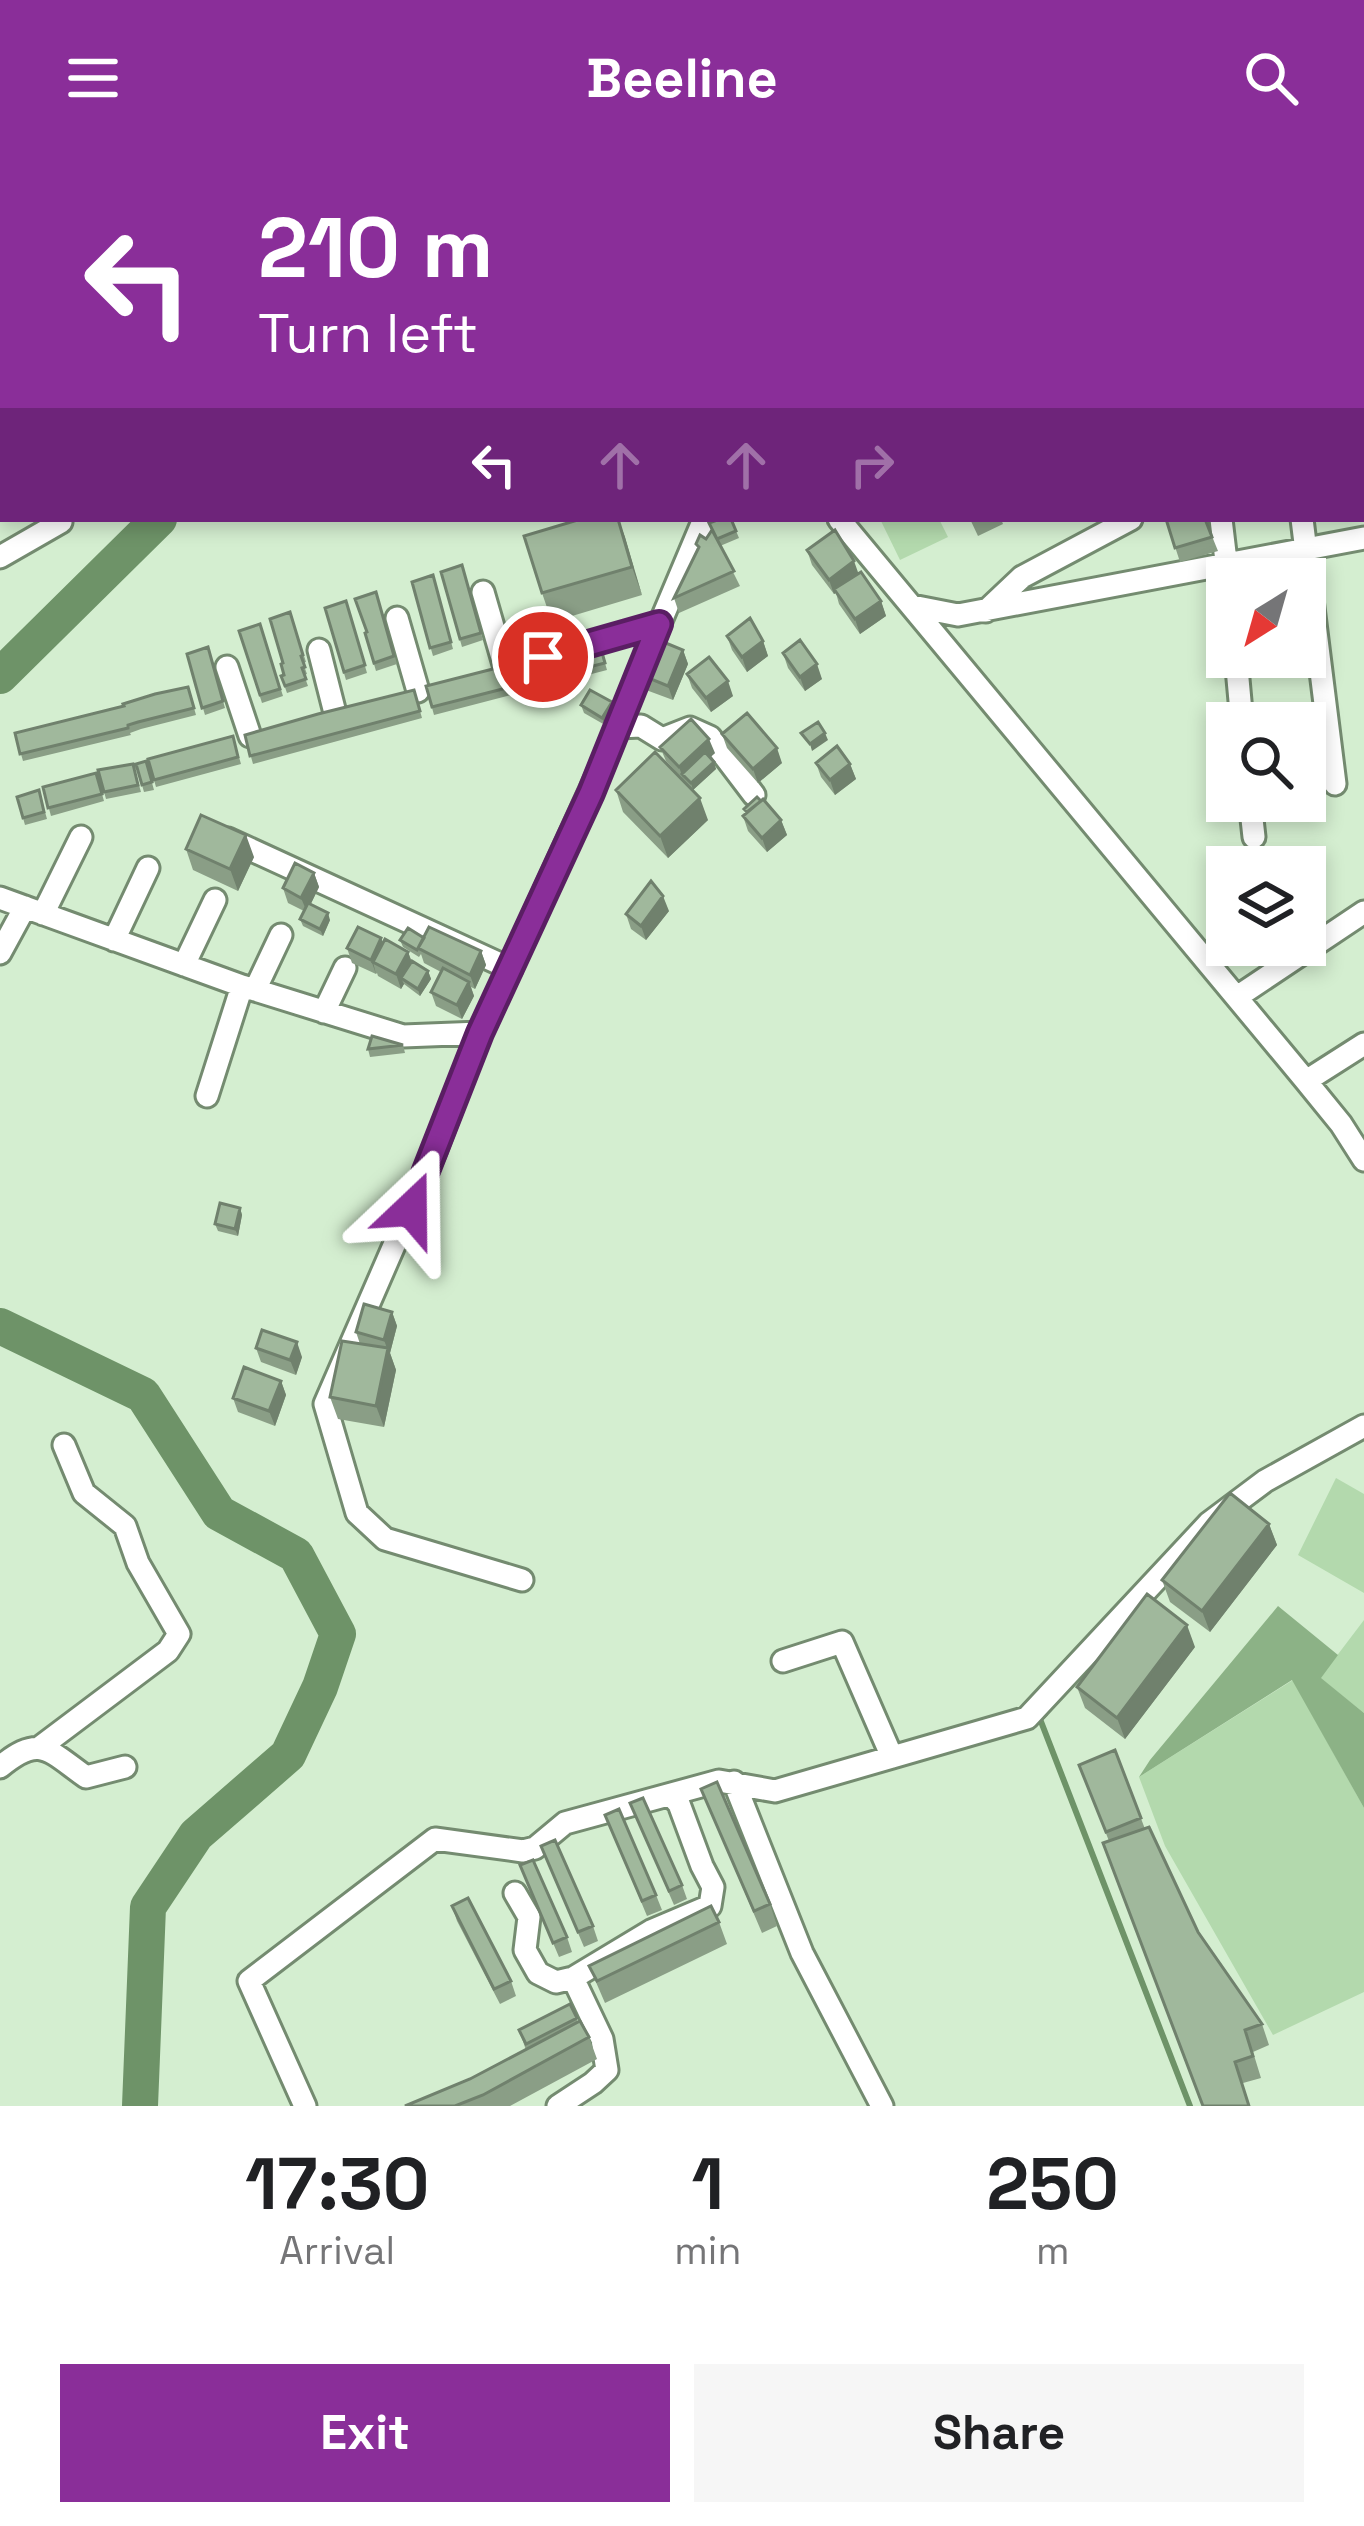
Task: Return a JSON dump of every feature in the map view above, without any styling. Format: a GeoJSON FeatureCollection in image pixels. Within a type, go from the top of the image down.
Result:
{"type":"FeatureCollection","features":[{"type":"Feature","properties":{"kind":"street"},"geometry":{"type":"LineString","coordinates":[[522,1580],[385,1539],[357,1513],[325,1404],[436,1149],[480,1033],[620,727],[703,522]]}},
{"type":"Feature","properties":{"kind":"street"},"geometry":{"type":"LineString","coordinates":[[842,522],[1238,997],[1341,1124],[1364,1160]]}},
{"type":"Feature","properties":{"kind":"street"},"geometry":{"type":"LineString","coordinates":[[986,610],[1022,577],[1125,522]]}},
{"type":"Feature","properties":{"kind":"street"},"geometry":{"type":"LineString","coordinates":[[1221,522],[1225,558]]}},
{"type":"Feature","properties":{"kind":"street"},"geometry":{"type":"LineString","coordinates":[[1301,522],[1335,784]]}},
{"type":"Feature","properties":{"kind":"street"},"geometry":{"type":"LineString","coordinates":[[2,550],[61,523]]}},
{"type":"Feature","properties":{"kind":"street"},"geometry":{"type":"LineString","coordinates":[[1276,558],[1364,538]]}},
{"type":"Feature","properties":{"kind":"street"},"geometry":{"type":"LineString","coordinates":[[913,606],[958,615],[1206,575]]}},
{"type":"Feature","properties":{"kind":"street"},"geometry":{"type":"LineString","coordinates":[[483,592],[496,670],[659,624]]}},
{"type":"Feature","properties":{"kind":"street"},"geometry":{"type":"LineString","coordinates":[[397,618],[408,694],[441,685]]}},
{"type":"Feature","properties":{"kind":"street"},"geometry":{"type":"LineString","coordinates":[[319,650],[337,713]]}},
{"type":"Feature","properties":{"kind":"street"},"geometry":{"type":"LineString","coordinates":[[227,667],[240,739],[273,730]]}},
{"type":"Feature","properties":{"kind":"street"},"geometry":{"type":"LineString","coordinates":[[620,727],[641,727],[662,739],[690,728],[710,737],[754,795]]}},
{"type":"Feature","properties":{"kind":"street"},"geometry":{"type":"LineString","coordinates":[[1252,822],[1254,837]]}},
{"type":"Feature","properties":{"kind":"street"},"geometry":{"type":"LineString","coordinates":[[223,836],[511,969]]}},
{"type":"Feature","properties":{"kind":"street"},"geometry":{"type":"LineString","coordinates":[[0,953],[81,838]]}},
{"type":"Feature","properties":{"kind":"street"},"geometry":{"type":"LineString","coordinates":[[115,940],[148,868]]}},
{"type":"Feature","properties":{"kind":"street"},"geometry":{"type":"LineString","coordinates":[[0,898],[248,988],[403,1036],[480,1033]]}},
{"type":"Feature","properties":{"kind":"street"},"geometry":{"type":"LineString","coordinates":[[184,965],[214,900]]}},
{"type":"Feature","properties":{"kind":"street"},"geometry":{"type":"LineString","coordinates":[[1238,997],[1364,912]]}},
{"type":"Feature","properties":{"kind":"street"},"geometry":{"type":"LineString","coordinates":[[207,1096],[248,988],[280,935]]}},
{"type":"Feature","properties":{"kind":"street"},"geometry":{"type":"LineString","coordinates":[[324,1012],[345,968]]}},
{"type":"Feature","properties":{"kind":"street"},"geometry":{"type":"LineString","coordinates":[[1306,1081],[1364,1044]]}},
{"type":"Feature","properties":{"kind":"street"},"geometry":{"type":"LineString","coordinates":[[305,2106],[249,1981],[435,1838],[523,1851],[535,1848],[565,1823],[719,1781],[775,1791],[1027,1718],[1209,1523],[1264,1481],[1364,1426]]}},
{"type":"Feature","properties":{"kind":"street"},"geometry":{"type":"LineString","coordinates":[[39,1748],[169,1651],[179,1634],[137,1563],[125,1526],[84,1493],[64,1444]]}},
{"type":"Feature","properties":{"kind":"street"},"geometry":{"type":"LineString","coordinates":[[783,1661],[842,1642],[892,1757]]}},
{"type":"Feature","properties":{"kind":"street"},"geometry":{"type":"LineString","coordinates":[[0,1767],[21,1750],[39,1748],[86,1777],[125,1767]]}},
{"type":"Feature","properties":{"kind":"street"},"geometry":{"type":"LineString","coordinates":[[734,1782],[802,1953],[881,2106]]}},
{"type":"Feature","properties":{"kind":"street"},"geometry":{"type":"LineString","coordinates":[[514,1893],[529,1917],[526,1950],[538,1973],[556,1982],[573,1978],[650,1931],[710,1906],[713,1887],[680,1804],[671,1796]]}},
{"type":"Feature","properties":{"kind":"street"},"geometry":{"type":"LineString","coordinates":[[558,2106],[607,2070],[602,2039],[573,1978]]}},
{"type":"Feature","properties":{"kind":"green space"},"geometry":{"type":"Polygon","coordinates":[[[881,522],[940,522],[948,537],[900,560],[881,522]]]}},
{"type":"Feature","properties":{"kind":"green space"},"geometry":{"type":"Polygon","coordinates":[[[1336,1478],[1364,1494],[1364,1593],[1298,1555],[1336,1478]]]}},
{"type":"Feature","properties":{"kind":"green space"},"geometry":{"type":"Polygon","coordinates":[[[1278,1606],[1338,1655],[1321,1678],[1364,1713],[1364,1808],[1292,1680],[1139,1777],[1150,1760],[1278,1606]]]}},
{"type":"Feature","properties":{"kind":"green space"},"geometry":{"type":"Polygon","coordinates":[[[1364,1620],[1364,1713],[1320,1678],[1364,1620]]]}},
{"type":"Feature","properties":{"kind":"green space"},"geometry":{"type":"Polygon","coordinates":[[[1293,1680],[1364,1808],[1364,1992],[1273,2035],[1165,1846],[1139,1777],[1293,1680]]]}},
{"type":"Feature","properties":{"kind":"building"},"geometry":{"type":"Polygon","coordinates":[[[571,522],[619,522],[632,567],[542,593],[524,536],[571,522]]]}},
{"type":"Feature","properties":{"kind":"building"},"geometry":{"type":"Polygon","coordinates":[[[732,522],[736,531],[717,539],[709,523],[732,522]]]}},
{"type":"Feature","properties":{"kind":"building"},"geometry":{"type":"Polygon","coordinates":[[[1167,522],[1206,522],[1212,537],[1175,548],[1167,522]]]}},
{"type":"Feature","properties":{"kind":"building"},"geometry":{"type":"Polygon","coordinates":[[[712,530],[734,571],[674,598],[699,547],[700,535],[706,539],[712,530]]]}},
{"type":"Feature","properties":{"kind":"building"},"geometry":{"type":"Polygon","coordinates":[[[835,530],[854,561],[829,580],[807,550],[835,530]]]}},
{"type":"Feature","properties":{"kind":"building"},"geometry":{"type":"Polygon","coordinates":[[[462,565],[481,633],[460,639],[441,572],[462,565]]]}},
{"type":"Feature","properties":{"kind":"building"},"geometry":{"type":"Polygon","coordinates":[[[861,572],[881,601],[855,619],[834,589],[861,572]]]}},
{"type":"Feature","properties":{"kind":"building"},"geometry":{"type":"Polygon","coordinates":[[[433,575],[451,642],[430,648],[412,582],[433,575]]]}},
{"type":"Feature","properties":{"kind":"building"},"geometry":{"type":"Polygon","coordinates":[[[376,592],[394,656],[374,663],[355,599],[376,592]]]}},
{"type":"Feature","properties":{"kind":"building"},"geometry":{"type":"Polygon","coordinates":[[[346,601],[365,665],[344,672],[325,608],[346,601]]]}},
{"type":"Feature","properties":{"kind":"building"},"geometry":{"type":"Polygon","coordinates":[[[290,612],[306,679],[285,686],[270,619],[290,612]]]}},
{"type":"Feature","properties":{"kind":"building"},"geometry":{"type":"Polygon","coordinates":[[[750,618],[763,641],[742,657],[727,636],[750,618]]]}},
{"type":"Feature","properties":{"kind":"building"},"geometry":{"type":"Polygon","coordinates":[[[260,624],[280,689],[260,695],[239,631],[260,624]]]}},
{"type":"Feature","properties":{"kind":"building"},"geometry":{"type":"Polygon","coordinates":[[[656,639],[683,650],[668,686],[641,675],[656,639]]]}},
{"type":"Feature","properties":{"kind":"building"},"geometry":{"type":"Polygon","coordinates":[[[800,640],[817,664],[800,677],[783,653],[800,640]]]}},
{"type":"Feature","properties":{"kind":"building"},"geometry":{"type":"Polygon","coordinates":[[[599,642],[605,663],[432,707],[426,686],[599,642]]]}},
{"type":"Feature","properties":{"kind":"building"},"geometry":{"type":"Polygon","coordinates":[[[208,647],[223,701],[202,708],[187,654],[208,647]]]}},
{"type":"Feature","properties":{"kind":"building"},"geometry":{"type":"Polygon","coordinates":[[[709,657],[728,681],[706,698],[687,674],[709,657]]]}},
{"type":"Feature","properties":{"kind":"building"},"geometry":{"type":"Polygon","coordinates":[[[188,687],[194,708],[20,754],[15,733],[188,687]]]}},
{"type":"Feature","properties":{"kind":"building"},"geometry":{"type":"Polygon","coordinates":[[[414,690],[420,711],[250,756],[245,735],[414,690]]]}},
{"type":"Feature","properties":{"kind":"building"},"geometry":{"type":"Polygon","coordinates":[[[590,690],[612,702],[602,718],[581,705],[590,690]]]}},
{"type":"Feature","properties":{"kind":"building"},"geometry":{"type":"Polygon","coordinates":[[[747,713],[777,748],[753,769],[722,734],[747,713]]]}},
{"type":"Feature","properties":{"kind":"building"},"geometry":{"type":"Polygon","coordinates":[[[691,719],[709,739],[679,767],[660,747],[691,719]]]}},
{"type":"Feature","properties":{"kind":"building"},"geometry":{"type":"Polygon","coordinates":[[[818,722],[825,733],[810,744],[801,733],[818,722]]]}},
{"type":"Feature","properties":{"kind":"building"},"geometry":{"type":"Polygon","coordinates":[[[233,736],[238,757],[154,780],[148,759],[233,736]]]}},
{"type":"Feature","properties":{"kind":"building"},"geometry":{"type":"Polygon","coordinates":[[[837,746],[850,764],[830,780],[816,763],[837,746]]]}},
{"type":"Feature","properties":{"kind":"building"},"geometry":{"type":"Polygon","coordinates":[[[655,752],[700,798],[660,836],[616,790],[655,752]]]}},
{"type":"Feature","properties":{"kind":"building"},"geometry":{"type":"Polygon","coordinates":[[[705,752],[714,762],[691,783],[682,774],[705,752]]]}},
{"type":"Feature","properties":{"kind":"building"},"geometry":{"type":"Polygon","coordinates":[[[146,761],[152,782],[142,785],[136,764],[146,761]]]}},
{"type":"Feature","properties":{"kind":"building"},"geometry":{"type":"Polygon","coordinates":[[[133,764],[138,785],[104,792],[98,770],[133,764]]]}},
{"type":"Feature","properties":{"kind":"building"},"geometry":{"type":"Polygon","coordinates":[[[96,773],[102,794],[48,808],[43,787],[96,773]]]}},
{"type":"Feature","properties":{"kind":"building"},"geometry":{"type":"Polygon","coordinates":[[[39,790],[44,812],[23,818],[17,797],[39,790]]]}},
{"type":"Feature","properties":{"kind":"building"},"geometry":{"type":"Polygon","coordinates":[[[763,799],[781,820],[762,838],[743,816],[763,799]]]}},
{"type":"Feature","properties":{"kind":"building"},"geometry":{"type":"Polygon","coordinates":[[[201,815],[246,835],[230,869],[186,849],[201,815]]]}},
{"type":"Feature","properties":{"kind":"building"},"geometry":{"type":"Polygon","coordinates":[[[295,863],[314,873],[301,898],[283,888],[295,863]]]}},
{"type":"Feature","properties":{"kind":"building"},"geometry":{"type":"Polygon","coordinates":[[[651,881],[663,896],[641,926],[626,914],[651,881]]]}},
{"type":"Feature","properties":{"kind":"building"},"geometry":{"type":"Polygon","coordinates":[[[308,903],[328,913],[320,929],[300,919],[308,903]]]}},
{"type":"Feature","properties":{"kind":"building"},"geometry":{"type":"Polygon","coordinates":[[[358,927],[381,938],[371,960],[347,948],[358,927]]]}},
{"type":"Feature","properties":{"kind":"building"},"geometry":{"type":"Polygon","coordinates":[[[429,927],[481,951],[470,975],[418,948],[429,927]]]}},
{"type":"Feature","properties":{"kind":"building"},"geometry":{"type":"Polygon","coordinates":[[[408,928],[424,938],[417,950],[400,940],[408,928]]]}},
{"type":"Feature","properties":{"kind":"building"},"geometry":{"type":"Polygon","coordinates":[[[385,939],[408,952],[396,974],[373,962],[385,939]]]}},
{"type":"Feature","properties":{"kind":"building"},"geometry":{"type":"Polygon","coordinates":[[[412,961],[428,971],[418,989],[401,978],[412,961]]]}},
{"type":"Feature","properties":{"kind":"building"},"geometry":{"type":"Polygon","coordinates":[[[443,968],[469,982],[457,1005],[431,992],[443,968]]]}},
{"type":"Feature","properties":{"kind":"building"},"geometry":{"type":"Polygon","coordinates":[[[372,1036],[403,1045],[368,1049],[372,1036]]]}},
{"type":"Feature","properties":{"kind":"building"},"geometry":{"type":"Polygon","coordinates":[[[220,1203],[240,1208],[235,1229],[215,1224],[220,1203]]]}},
{"type":"Feature","properties":{"kind":"building"},"geometry":{"type":"Polygon","coordinates":[[[364,1304],[392,1312],[384,1340],[356,1332],[364,1304]]]}},
{"type":"Feature","properties":{"kind":"building"},"geometry":{"type":"Polygon","coordinates":[[[262,1330],[297,1342],[290,1360],[256,1348],[262,1330]]]}},
{"type":"Feature","properties":{"kind":"building"},"geometry":{"type":"Polygon","coordinates":[[[342,1341],[388,1348],[376,1406],[330,1397],[342,1341]]]}},
{"type":"Feature","properties":{"kind":"building"},"geometry":{"type":"Polygon","coordinates":[[[244,1367],[281,1381],[269,1411],[233,1398],[244,1367]]]}},
{"type":"Feature","properties":{"kind":"building"},"geometry":{"type":"Polygon","coordinates":[[[1230,1493],[1269,1524],[1202,1611],[1162,1580],[1230,1493]]]}},
{"type":"Feature","properties":{"kind":"building"},"geometry":{"type":"Polygon","coordinates":[[[1147,1594],[1187,1625],[1117,1718],[1077,1687],[1147,1594]]]}},
{"type":"Feature","properties":{"kind":"building"},"geometry":{"type":"Polygon","coordinates":[[[1115,1750],[1141,1818],[1106,1832],[1079,1765],[1115,1750]]]}},
{"type":"Feature","properties":{"kind":"building"},"geometry":{"type":"Polygon","coordinates":[[[717,1782],[770,1904],[754,1911],[701,1789],[717,1782]]]}},
{"type":"Feature","properties":{"kind":"building"},"geometry":{"type":"Polygon","coordinates":[[[643,1798],[682,1885],[669,1891],[630,1803],[643,1798]]]}},
{"type":"Feature","properties":{"kind":"building"},"geometry":{"type":"Polygon","coordinates":[[[619,1809],[656,1895],[642,1901],[605,1815],[619,1809]]]}},
{"type":"Feature","properties":{"kind":"building"},"geometry":{"type":"Polygon","coordinates":[[[1149,1827],[1198,1932],[1262,2024],[1245,2030],[1253,2056],[1235,2062],[1249,2106],[1203,2106],[1103,1843],[1149,1827]]]}},
{"type":"Feature","properties":{"kind":"building"},"geometry":{"type":"Polygon","coordinates":[[[555,1840],[593,1926],[578,1932],[541,1846],[555,1840]]]}},
{"type":"Feature","properties":{"kind":"building"},"geometry":{"type":"Polygon","coordinates":[[[533,1860],[567,1937],[553,1943],[520,1865],[533,1860]]]}},
{"type":"Feature","properties":{"kind":"building"},"geometry":{"type":"Polygon","coordinates":[[[468,1898],[511,1981],[494,1989],[452,1906],[468,1898]]]}},
{"type":"Feature","properties":{"kind":"building"},"geometry":{"type":"Polygon","coordinates":[[[711,1906],[719,1922],[597,1981],[589,1966],[711,1906]]]}},
{"type":"Feature","properties":{"kind":"building"},"geometry":{"type":"Polygon","coordinates":[[[570,2004],[577,2018],[526,2044],[519,2030],[570,2004]]]}},
{"type":"Feature","properties":{"kind":"building"},"geometry":{"type":"Polygon","coordinates":[[[580,2021],[589,2037],[483,2095],[455,2106],[405,2106],[470,2079],[580,2021]]]}},
{"type":"Feature","properties":{"kind":"waterway"},"geometry":{"type":"LineString","coordinates":[[0,676],[156,522]]}},
{"type":"Feature","properties":{"kind":"waterway"},"geometry":{"type":"LineString","coordinates":[[0,1326],[143,1395],[219,1513],[296,1555],[338,1634],[320,1687],[288,1755],[196,1835],[148,1907],[140,2106]]}},
{"type":"Feature","properties":{"kind":"waterway"},"geometry":{"type":"LineString","coordinates":[[1045,1714],[1040,1719],[1190,2106]]}},
{"type":"Feature","properties":{"kind":"route"},"geometry":{"type":"LineString","coordinates":[[411,1209],[480,1033],[620,727],[659,624],[543,657]]}}]}
